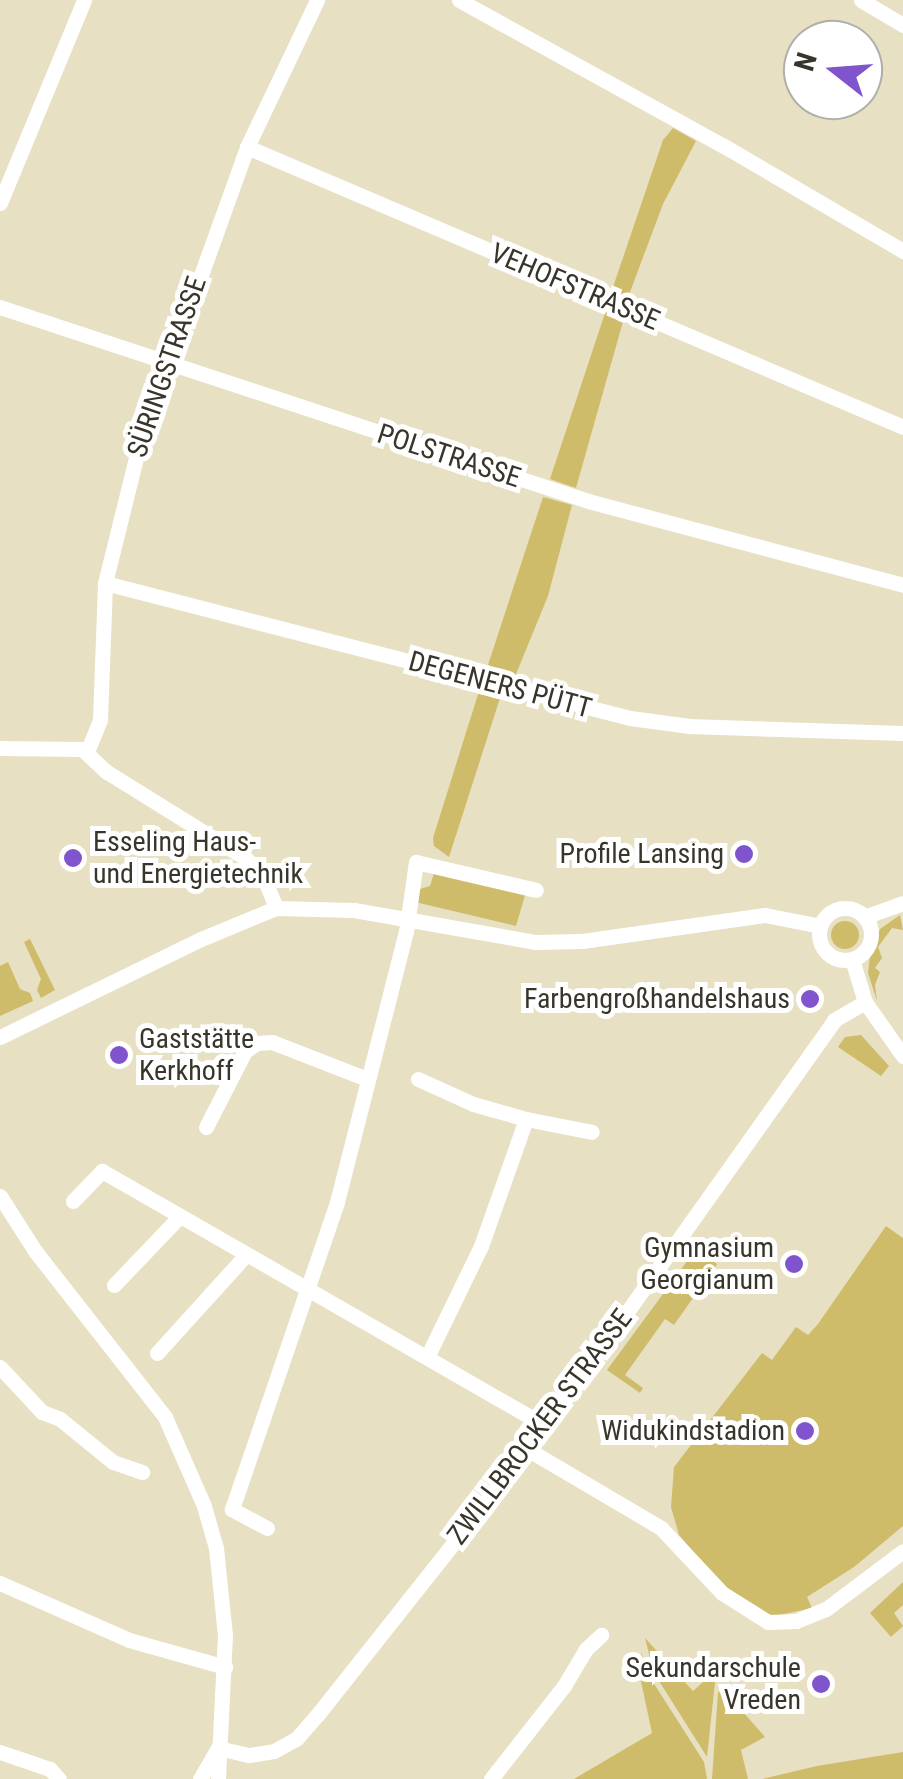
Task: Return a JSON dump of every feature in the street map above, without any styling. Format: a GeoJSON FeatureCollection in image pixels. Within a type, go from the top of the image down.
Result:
{"type":"FeatureCollection","features":[{"type":"Feature","properties":{"kind":"street"},"geometry":{"type":"LineString","coordinates":[[0,203],[84,0]]}},
{"type":"Feature","properties":{"kind":"street","name":"SÜRINGSTRASSE"},"geometry":{"type":"LineString","coordinates":[[87,752],[100,720],[105,583],[118,517],[166,364],[246,147],[317,0]]}},
{"type":"Feature","properties":{"kind":"street"},"geometry":{"type":"LineString","coordinates":[[458,0],[724,146],[903,251]]}},
{"type":"Feature","properties":{"kind":"street"},"geometry":{"type":"LineString","coordinates":[[861,0],[903,26]]}},
{"type":"Feature","properties":{"kind":"street","name":"VEHOFSTRASSE"},"geometry":{"type":"LineString","coordinates":[[246,147],[903,427]]}},
{"type":"Feature","properties":{"kind":"street","name":"POLSTRASSE"},"geometry":{"type":"LineString","coordinates":[[0,307],[588,501],[903,586]]}},
{"type":"Feature","properties":{"kind":"street","name":"DEGENERS PÜTT"},"geometry":{"type":"LineString","coordinates":[[105,583],[630,718],[688,726],[903,733]]}},
{"type":"Feature","properties":{"kind":"street"},"geometry":{"type":"LineString","coordinates":[[0,748],[75,747],[87,752],[107,772],[245,858],[262,873],[276,908]]}},
{"type":"Feature","properties":{"kind":"street"},"geometry":{"type":"LineString","coordinates":[[267,1528],[232,1509],[336,1202],[406,920],[416,862],[536,890]]}},
{"type":"Feature","properties":{"kind":"street"},"geometry":{"type":"LineString","coordinates":[[864,917],[903,903]]}},
{"type":"Feature","properties":{"kind":"street"},"geometry":{"type":"LineString","coordinates":[[0,1037],[214,933],[276,908],[322,906],[536,942],[582,941],[765,915],[820,926]]}},
{"type":"Feature","properties":{"kind":"street"},"geometry":{"type":"LineString","coordinates":[[851,909],[864,917],[870,938],[864,951],[852,959],[826,952],[820,926],[836,910],[851,909]]}},
{"type":"Feature","properties":{"kind":"street"},"geometry":{"type":"LineString","coordinates":[[852,959],[865,1002],[903,1056]]}},
{"type":"Feature","properties":{"kind":"street","name":"ZWILLBROCKER STRASSE"},"geometry":{"type":"LineString","coordinates":[[218,1748],[249,1754],[274,1752],[297,1738],[546,1426],[834,1020],[865,1002]]}},
{"type":"Feature","properties":{"kind":"street"},"geometry":{"type":"LineString","coordinates":[[206,1127],[244,1051],[257,1043],[272,1042],[368,1079]]}},
{"type":"Feature","properties":{"kind":"street"},"geometry":{"type":"LineString","coordinates":[[418,1079],[473,1104],[592,1132]]}},
{"type":"Feature","properties":{"kind":"street"},"geometry":{"type":"LineString","coordinates":[[426,1357],[481,1246],[526,1119]]}},
{"type":"Feature","properties":{"kind":"street"},"geometry":{"type":"LineString","coordinates":[[73,1201],[102,1171],[546,1426]]}},
{"type":"Feature","properties":{"kind":"street"},"geometry":{"type":"LineString","coordinates":[[0,1196],[35,1251],[165,1416],[178,1442],[216,1548],[225,1667],[218,1748],[222,1768],[218,1779]]}},
{"type":"Feature","properties":{"kind":"street"},"geometry":{"type":"LineString","coordinates":[[114,1286],[180,1216]]}},
{"type":"Feature","properties":{"kind":"street"},"geometry":{"type":"LineString","coordinates":[[158,1353],[246,1256]]}},
{"type":"Feature","properties":{"kind":"street"},"geometry":{"type":"LineString","coordinates":[[0,1367],[42,1412],[60,1419],[113,1462],[142,1472]]}},
{"type":"Feature","properties":{"kind":"street"},"geometry":{"type":"LineString","coordinates":[[528,1449],[661,1528],[722,1594],[768,1622],[796,1621],[826,1609],[903,1551]]}},
{"type":"Feature","properties":{"kind":"street"},"geometry":{"type":"LineString","coordinates":[[0,1583],[130,1640],[225,1667]]}},
{"type":"Feature","properties":{"kind":"street"},"geometry":{"type":"LineString","coordinates":[[492,1779],[564,1686],[586,1649],[602,1635]]}},
{"type":"Feature","properties":{"kind":"street"},"geometry":{"type":"LineString","coordinates":[[200,1779],[218,1748]]}},
{"type":"Feature","properties":{"kind":"street"},"geometry":{"type":"LineString","coordinates":[[0,1752],[50,1768],[60,1779]]}},
{"type":"Feature","properties":{"kind":"shaded area"},"geometry":{"type":"Polygon","coordinates":[[[673,128],[696,141],[663,204],[627,300],[612,290],[663,140],[673,128]]]}},
{"type":"Feature","properties":{"kind":"shaded area"},"geometry":{"type":"Polygon","coordinates":[[[606,310],[624,318],[576,488],[550,479],[606,310]]]}},
{"type":"Feature","properties":{"kind":"shaded area"},"geometry":{"type":"Polygon","coordinates":[[[543,497],[572,505],[548,596],[514,679],[486,671],[543,497]]]}},
{"type":"Feature","properties":{"kind":"shaded area"},"geometry":{"type":"Polygon","coordinates":[[[480,688],[501,695],[449,857],[434,846],[433,838],[480,688]]]}},
{"type":"Feature","properties":{"kind":"shaded area"},"geometry":{"type":"Polygon","coordinates":[[[434,873],[526,892],[516,926],[415,902],[420,889],[430,886],[434,873]]]}},
{"type":"Feature","properties":{"kind":"shaded area"},"geometry":{"type":"Polygon","coordinates":[[[900,915],[903,930],[892,928],[878,947],[882,958],[875,968],[880,972],[875,985],[877,1001],[868,973],[870,957],[880,929],[900,915]]]}},
{"type":"Feature","properties":{"kind":"shaded area"},"geometry":{"type":"Polygon","coordinates":[[[845,921],[855,925],[859,935],[855,945],[845,949],[835,945],[831,935],[835,925],[845,921]]]}},
{"type":"Feature","properties":{"kind":"shaded area"},"geometry":{"type":"Polygon","coordinates":[[[30,939],[55,990],[41,998],[37,990],[41,979],[24,942],[30,939]]]}},
{"type":"Feature","properties":{"kind":"shaded area"},"geometry":{"type":"Polygon","coordinates":[[[8,962],[20,989],[30,993],[33,1001],[0,1016],[0,966],[8,962]]]}},
{"type":"Feature","properties":{"kind":"shaded area"},"geometry":{"type":"Polygon","coordinates":[[[861,1035],[889,1066],[881,1076],[838,1047],[845,1037],[861,1035]]]}},
{"type":"Feature","properties":{"kind":"shaded area","name":"Widukindstadion"},"geometry":{"type":"Polygon","coordinates":[[[886,1226],[903,1238],[903,1526],[854,1567],[807,1597],[812,1608],[775,1616],[758,1611],[721,1583],[679,1535],[671,1507],[674,1467],[762,1353],[772,1360],[796,1327],[808,1335],[818,1324],[886,1226]]]}},
{"type":"Feature","properties":{"kind":"shaded area"},"geometry":{"type":"Polygon","coordinates":[[[696,1249],[717,1264],[674,1325],[665,1319],[625,1375],[643,1388],[640,1393],[607,1370],[696,1249]]]}},
{"type":"Feature","properties":{"kind":"shaded area"},"geometry":{"type":"Polygon","coordinates":[[[903,1582],[903,1605],[894,1613],[903,1626],[891,1637],[870,1613],[903,1582]]]}},
{"type":"Feature","properties":{"kind":"shaded area"},"geometry":{"type":"Polygon","coordinates":[[[645,1638],[693,1691],[724,1663],[715,1682],[707,1757],[654,1673],[645,1638]]]}},
{"type":"Feature","properties":{"kind":"shaded area"},"geometry":{"type":"Polygon","coordinates":[[[641,1653],[651,1679],[704,1762],[707,1779],[574,1779],[652,1733],[639,1672],[641,1653]]]}},
{"type":"Feature","properties":{"kind":"shaded area"},"geometry":{"type":"Polygon","coordinates":[[[718,1692],[727,1694],[765,1737],[741,1750],[748,1779],[712,1779],[718,1692]]]}},
{"type":"Feature","properties":{"kind":"shaded area"},"geometry":{"type":"Polygon","coordinates":[[[903,1752],[903,1779],[762,1779],[817,1766],[903,1752]]]}},
{"type":"Feature","properties":{"kind":"place","name":"Profile Lansing"},"geometry":{"type":"Point","coordinates":[744,854]}},
{"type":"Feature","properties":{"kind":"place","name":"Esseling Haus- und Energietechnik"},"geometry":{"type":"Point","coordinates":[73,858]}},
{"type":"Feature","properties":{"kind":"place","name":"Farbengroßhandelshaus"},"geometry":{"type":"Point","coordinates":[810,999]}},
{"type":"Feature","properties":{"kind":"place","name":"Gaststätte Kerkhoff"},"geometry":{"type":"Point","coordinates":[119,1055]}},
{"type":"Feature","properties":{"kind":"place","name":"Gymnasium Georgianum"},"geometry":{"type":"Point","coordinates":[794,1264]}},
{"type":"Feature","properties":{"kind":"place","name":"Widukindstadion"},"geometry":{"type":"Point","coordinates":[805,1431]}},
{"type":"Feature","properties":{"kind":"place","name":"Sekundarschule Vreden"},"geometry":{"type":"Point","coordinates":[821,1684]}}]}
